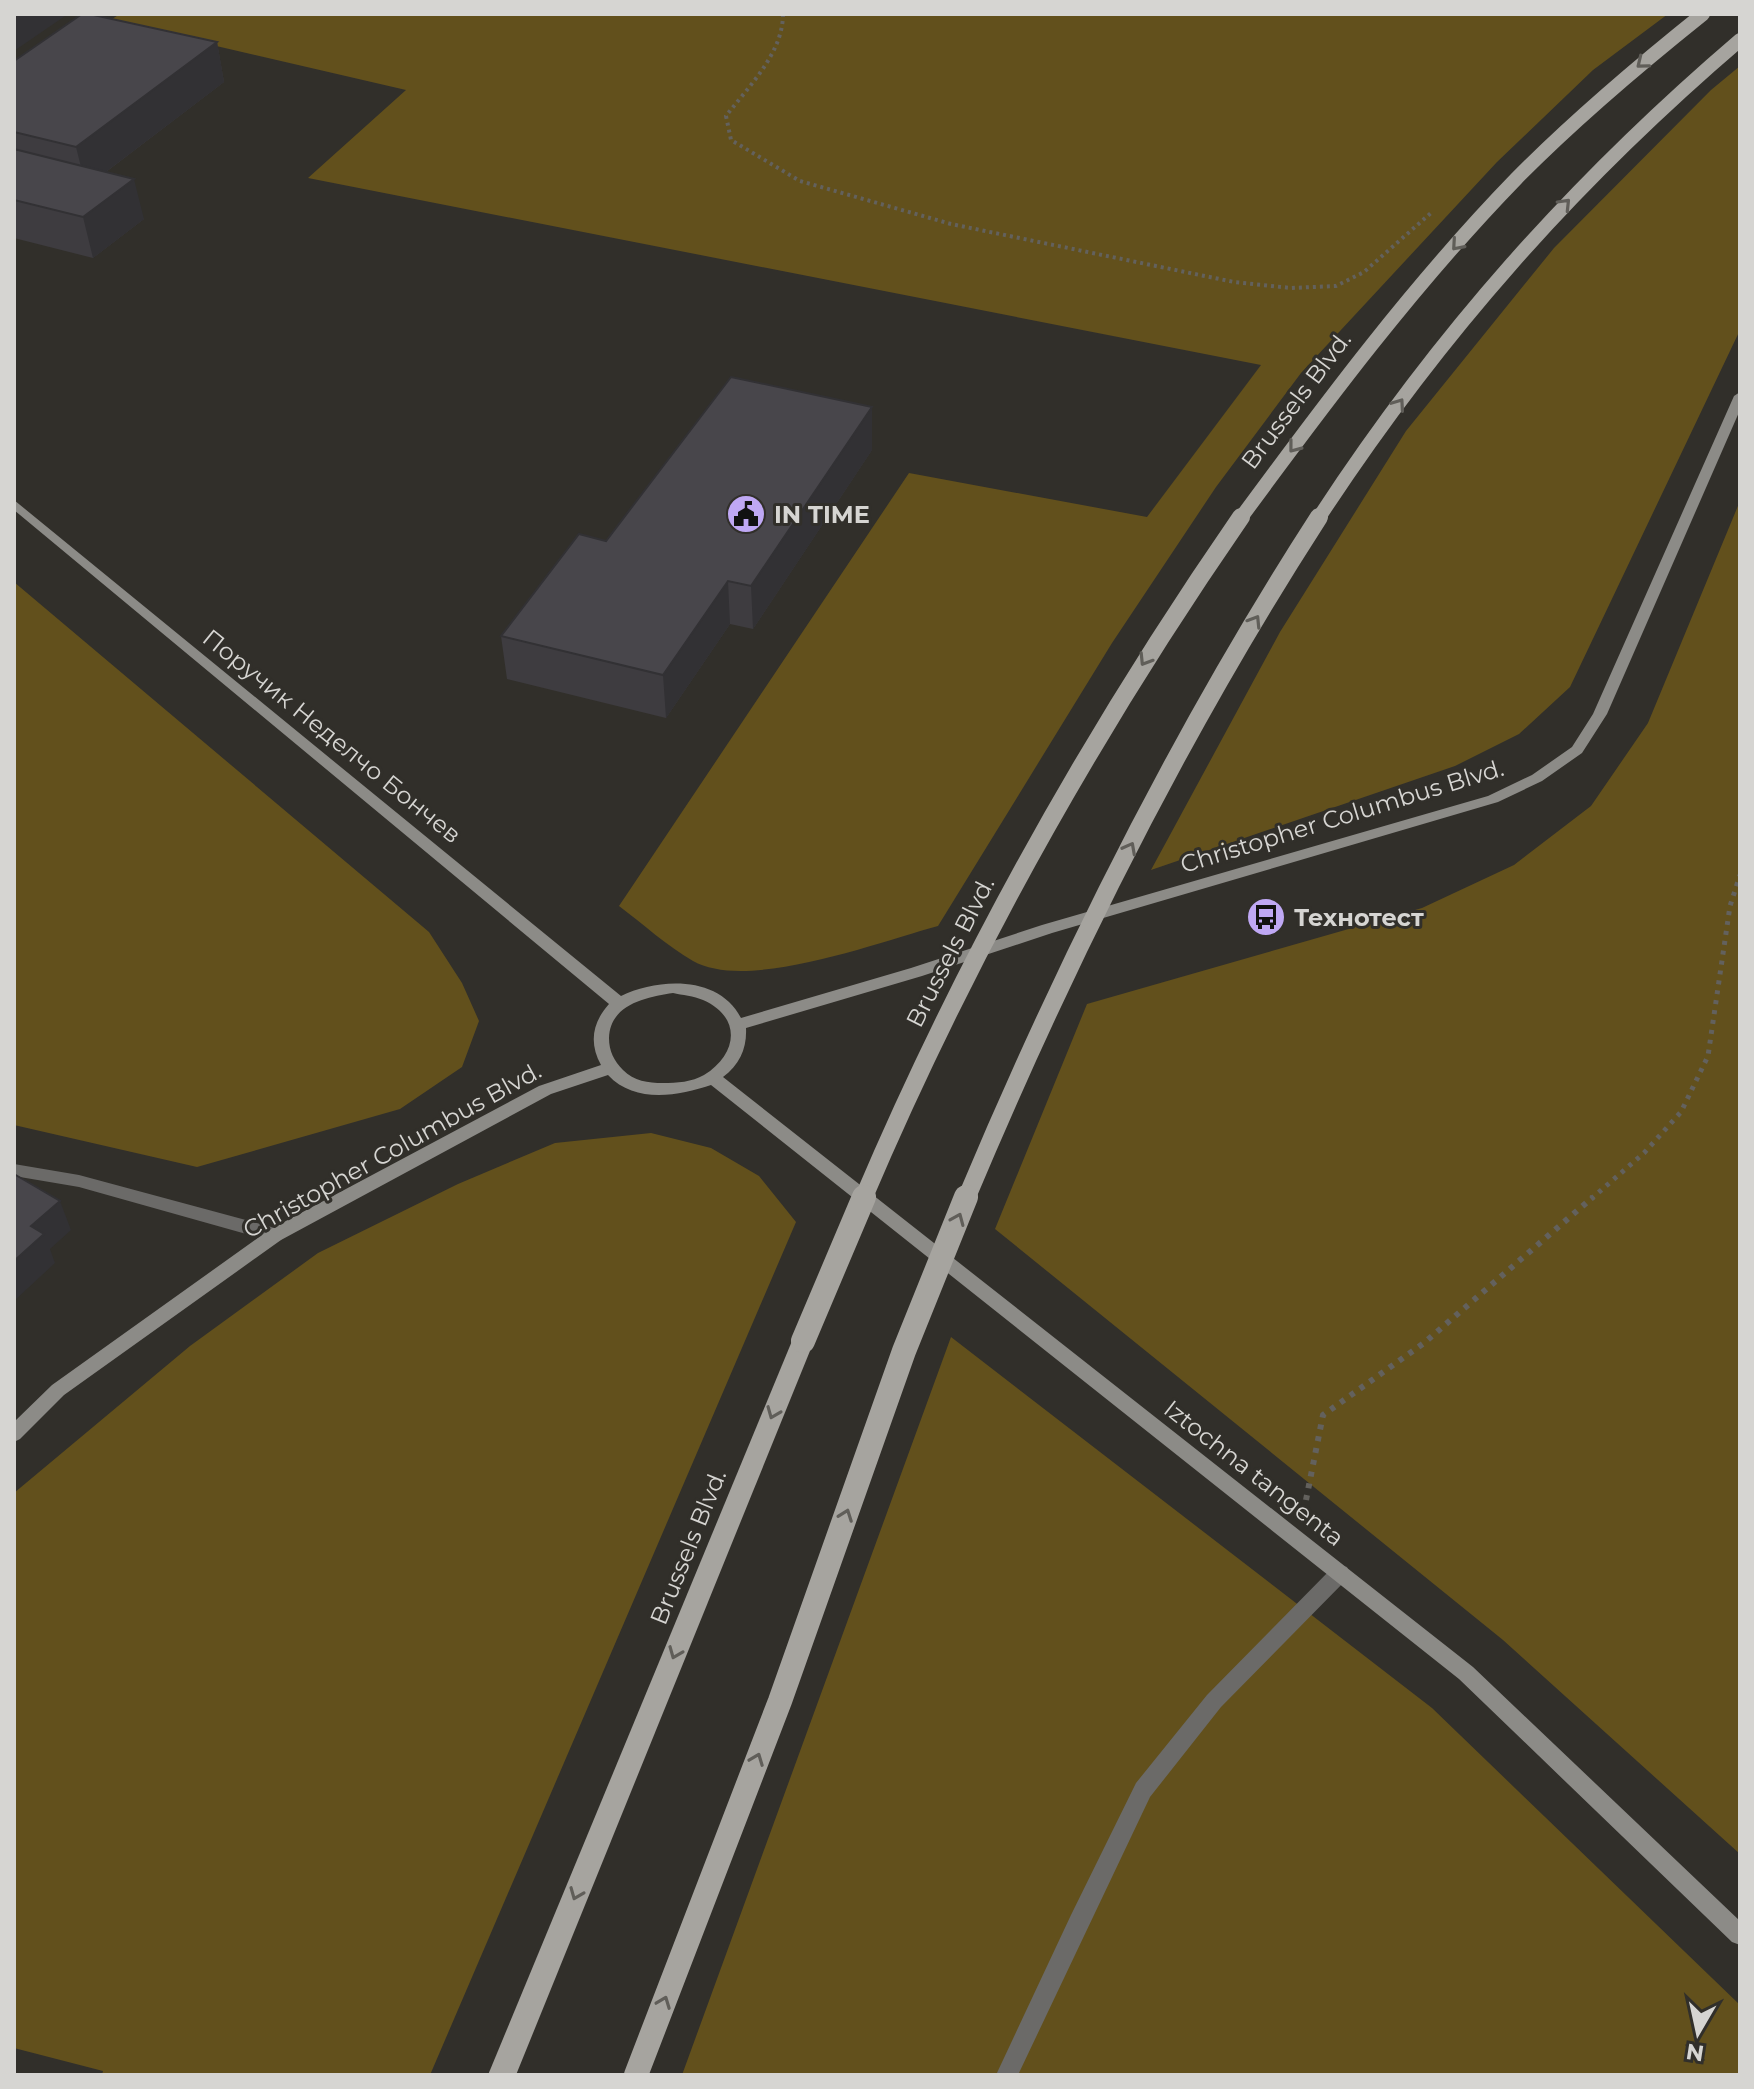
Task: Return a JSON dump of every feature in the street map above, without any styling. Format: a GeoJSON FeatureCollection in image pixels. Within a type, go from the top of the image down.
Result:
{"type":"FeatureCollection","features":[{"type":"Feature","properties":{"kind":"main road","name":"Brussels Blvd."},"geometry":{"type":"LineString","coordinates":[[502,2075],[803,1341],[907,1100],[1007,901],[1146,656],[1280,465],[1389,324],[1494,202],[1624,77],[1703,14]]}},
{"type":"Feature","properties":{"kind":"main road"},"geometry":{"type":"LineString","coordinates":[[636,2075],[778,1706],[921,1307],[984,1156],[1094,917],[1220,677],[1342,483],[1443,342],[1543,227],[1674,93],[1740,40]]}},
{"type":"Feature","properties":{"kind":"street","name":"Christopher Columbus Blvd."},"geometry":{"type":"LineString","coordinates":[[739,1024],[1047,929],[1493,799],[1537,778],[1577,750],[1600,714],[1740,396]]}},
{"type":"Feature","properties":{"kind":"street","name":"Поручик Неделчо Бончев"},"geometry":{"type":"LineString","coordinates":[[14,504],[620,1004]]}},
{"type":"Feature","properties":{"kind":"street"},"geometry":{"type":"LineString","coordinates":[[673,987],[697,990],[718,999],[739,1024],[739,1047],[730,1064],[713,1078],[691,1087],[666,1091],[631,1083],[620,1078],[611,1068],[599,1047],[601,1029],[620,1004],[649,991],[673,987]]}},
{"type":"Feature","properties":{"kind":"street","name":"Christopher Columbus Blvd."},"geometry":{"type":"LineString","coordinates":[[14,1434],[58,1390],[275,1235],[545,1090],[611,1068]]}},
{"type":"Feature","properties":{"kind":"street","name":"Iztochna tangenta"},"geometry":{"type":"LineString","coordinates":[[713,1078],[1466,1673],[1740,1935]]}},
{"type":"Feature","properties":{"kind":"lane"},"geometry":{"type":"LineString","coordinates":[[14,1170],[79,1181],[275,1235]]}},
{"type":"Feature","properties":{"kind":"lane"},"geometry":{"type":"LineString","coordinates":[[1007,2075],[1143,1790],[1214,1701],[1340,1573]]}},
{"type":"Feature","properties":{"kind":"path"},"geometry":{"type":"LineString","coordinates":[[783,14],[785,24],[770,56],[726,116],[731,140],[800,181],[951,224],[1234,282],[1291,288],[1336,286],[1364,272],[1442,203]]}},
{"type":"Feature","properties":{"kind":"path"},"geometry":{"type":"LineString","coordinates":[[1298,1540],[1323,1415],[1424,1343],[1644,1153],[1681,1112],[1708,1056],[1730,906],[1740,875]]}},
{"type":"Feature","properties":{"kind":"shaded area"},"geometry":{"type":"Polygon","coordinates":[[[120,14],[1668,14],[1593,70],[1497,162],[1301,373],[1216,487],[1112,643],[938,926],[814,961],[746,971],[717,969],[693,961],[619,906],[909,473],[1147,517],[1261,365],[308,178],[406,90],[109,21],[120,14]]]}},
{"type":"Feature","properties":{"kind":"shaded area"},"geometry":{"type":"Polygon","coordinates":[[[1740,66],[1740,330],[1570,687],[1519,734],[1455,766],[1151,870],[1280,632],[1406,431],[1554,248],[1711,90],[1740,66]]]}},
{"type":"Feature","properties":{"kind":"shaded area"},"geometry":{"type":"Polygon","coordinates":[[[1740,501],[1740,1854],[1503,1640],[995,1229],[1087,1004],[1422,908],[1514,865],[1591,806],[1648,723],[1740,501]]]}},
{"type":"Feature","properties":{"kind":"shaded area"},"geometry":{"type":"Polygon","coordinates":[[[14,582],[429,932],[462,983],[479,1021],[462,1067],[400,1109],[197,1167],[14,1125],[14,582]]]}},
{"type":"Feature","properties":{"kind":"shaded area"},"geometry":{"type":"Polygon","coordinates":[[[651,1133],[711,1148],[759,1176],[796,1222],[430,2075],[102,2075],[103,2071],[14,2048],[14,1493],[190,1346],[318,1253],[458,1184],[555,1143],[651,1133]]]}},
{"type":"Feature","properties":{"kind":"shaded area"},"geometry":{"type":"Polygon","coordinates":[[[951,1337],[1432,1708],[1740,2005],[1740,2075],[682,2075],[951,1337]]]}},
{"type":"Feature","properties":{"kind":"building"},"geometry":{"type":"Polygon","coordinates":[[[82,14],[217,42],[76,147],[14,132],[14,61],[82,14]]]}},
{"type":"Feature","properties":{"kind":"building"},"geometry":{"type":"Polygon","coordinates":[[[14,149],[134,179],[83,217],[14,200],[14,149]]]}},
{"type":"Feature","properties":{"kind":"building","name":"IN TIME"},"geometry":{"type":"Polygon","coordinates":[[[731,377],[872,407],[751,586],[728,581],[663,675],[501,636],[579,534],[606,541],[731,377]]]}},
{"type":"Feature","properties":{"kind":"building"},"geometry":{"type":"Polygon","coordinates":[[[14,1174],[60,1201],[31,1226],[44,1234],[14,1261],[14,1174]]]}},
{"type":"Feature","properties":{"kind":"place","name":"IN TIME"},"geometry":{"type":"Point","coordinates":[746,514]}},
{"type":"Feature","properties":{"kind":"place","name":"Технотест"},"geometry":{"type":"Point","coordinates":[1266,917]}}]}
